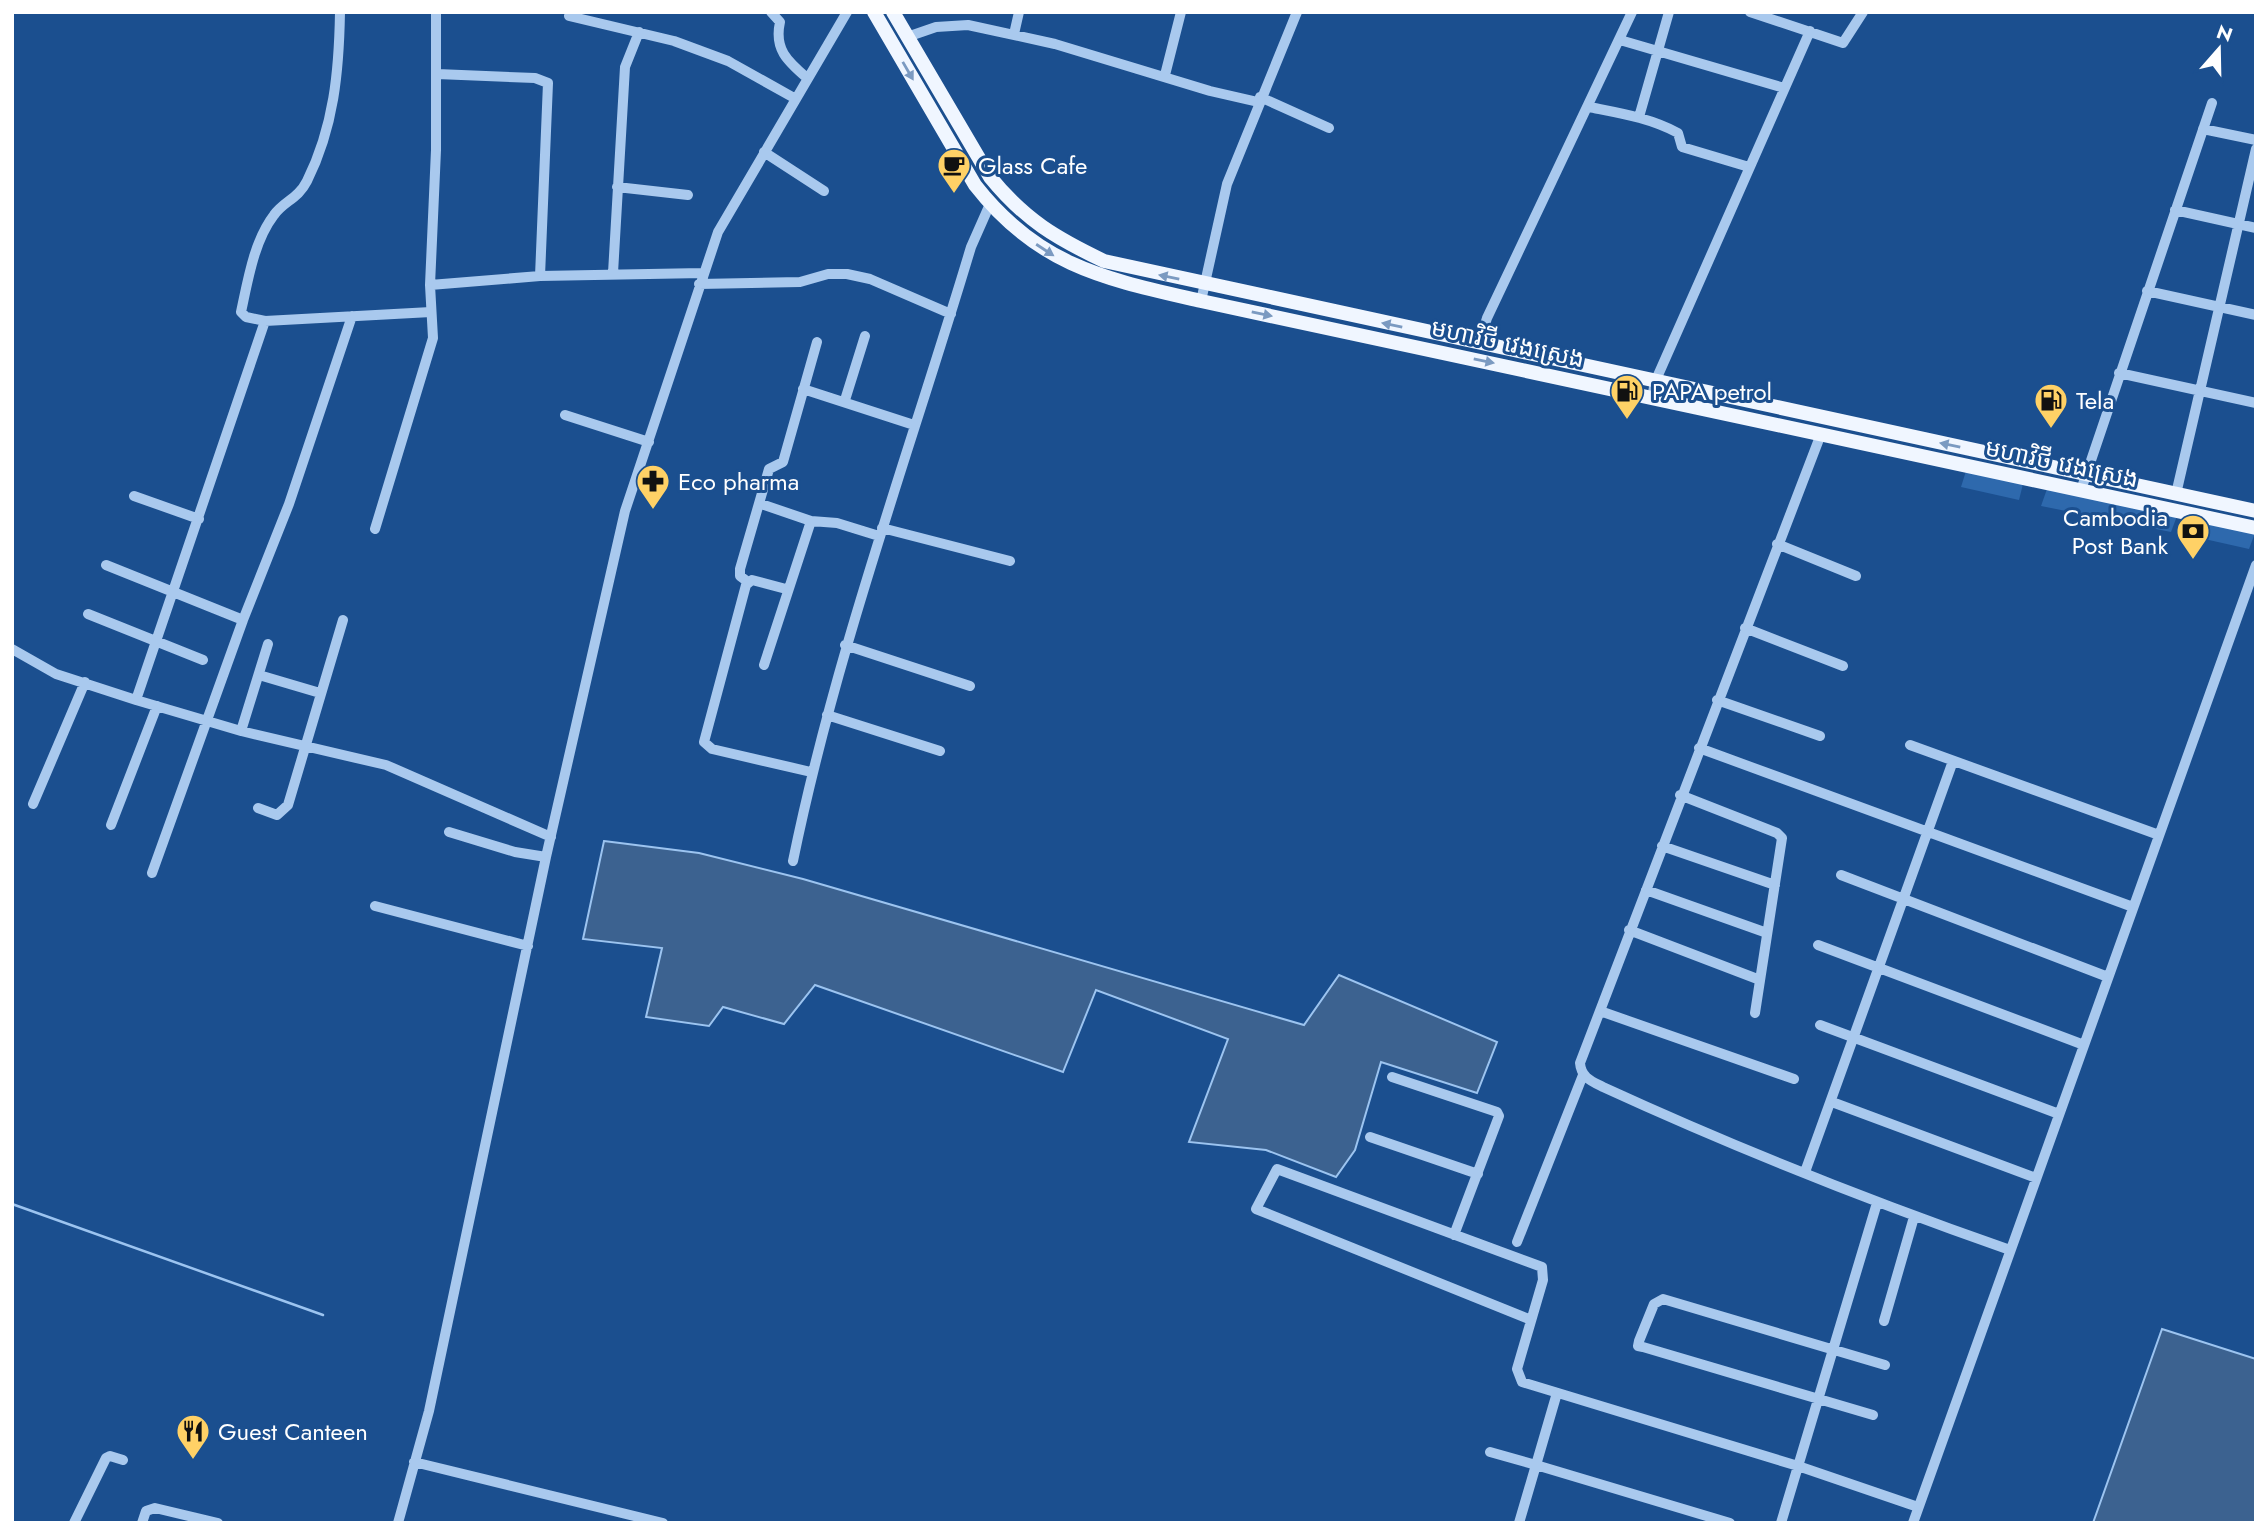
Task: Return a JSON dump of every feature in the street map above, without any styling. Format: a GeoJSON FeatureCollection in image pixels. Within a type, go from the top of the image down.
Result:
{"type":"FeatureCollection","features":[{"type":"Feature","properties":{"kind":"main road","name":"មហាវិថី វេងស្រេង"},"geometry":{"type":"LineString","coordinates":[[874,12],[975,185],[990,204],[1044,250],[1075,267],[1123,283],[2256,528]]}},
{"type":"Feature","properties":{"kind":"main road","name":"មហាវិថី វេងស្រេង"},"geometry":{"type":"LineString","coordinates":[[893,12],[990,177],[1027,217],[1052,236],[1104,261],[1204,285],[2256,511]]}},
{"type":"Feature","properties":{"kind":"main road"},"geometry":{"type":"LineString","coordinates":[[1916,455],[1920,439]]}},
{"type":"Feature","properties":{"kind":"street"},"geometry":{"type":"LineString","coordinates":[[340,12],[337,86],[314,165],[297,197],[275,212],[264,232],[248,280],[241,312],[246,317],[265,321],[431,312]]}},
{"type":"Feature","properties":{"kind":"street"},"geometry":{"type":"LineString","coordinates":[[374,529],[433,338],[430,285],[437,74],[436,12]]}},
{"type":"Feature","properties":{"kind":"street"},"geometry":{"type":"LineString","coordinates":[[771,12],[780,22],[777,37],[780,49],[787,61],[807,78]]}},
{"type":"Feature","properties":{"kind":"street"},"geometry":{"type":"LineString","coordinates":[[398,1523],[429,1412],[546,857],[616,547],[718,232],[847,12]]}},
{"type":"Feature","properties":{"kind":"street"},"geometry":{"type":"LineString","coordinates":[[1014,34],[1019,12]]}},
{"type":"Feature","properties":{"kind":"street"},"geometry":{"type":"LineString","coordinates":[[1166,75],[1181,12]]}},
{"type":"Feature","properties":{"kind":"street"},"geometry":{"type":"LineString","coordinates":[[1201,300],[1227,184],[1259,99],[1297,12]]}},
{"type":"Feature","properties":{"kind":"street"},"geometry":{"type":"LineString","coordinates":[[1479,344],[1487,318],[1632,12]]}},
{"type":"Feature","properties":{"kind":"street"},"geometry":{"type":"LineString","coordinates":[[1639,117],[1669,12]]}},
{"type":"Feature","properties":{"kind":"street"},"geometry":{"type":"LineString","coordinates":[[1750,12],[1843,43],[1863,12]]}},
{"type":"Feature","properties":{"kind":"street"},"geometry":{"type":"LineString","coordinates":[[569,16],[610,18],[639,32],[728,61],[796,99]]}},
{"type":"Feature","properties":{"kind":"street"},"geometry":{"type":"LineString","coordinates":[[908,37],[954,24],[1014,34],[1166,75],[1210,91],[1259,99],[1329,128]]}},
{"type":"Feature","properties":{"kind":"street"},"geometry":{"type":"LineString","coordinates":[[1651,398],[1655,382],[1810,31]]}},
{"type":"Feature","properties":{"kind":"street"},"geometry":{"type":"LineString","coordinates":[[613,273],[625,67],[639,32]]}},
{"type":"Feature","properties":{"kind":"street"},"geometry":{"type":"LineString","coordinates":[[1620,40],[1656,53],[1784,88]]}},
{"type":"Feature","properties":{"kind":"street"},"geometry":{"type":"LineString","coordinates":[[437,74],[535,78],[548,83],[540,276]]}},
{"type":"Feature","properties":{"kind":"street"},"geometry":{"type":"LineString","coordinates":[[2081,490],[2212,103]]}},
{"type":"Feature","properties":{"kind":"street"},"geometry":{"type":"LineString","coordinates":[[1589,107],[1639,117],[1678,133],[1682,147],[1749,167]]}},
{"type":"Feature","properties":{"kind":"street"},"geometry":{"type":"LineString","coordinates":[[2203,129],[2256,140]]}},
{"type":"Feature","properties":{"kind":"street"},"geometry":{"type":"LineString","coordinates":[[2176,494],[2256,149]]}},
{"type":"Feature","properties":{"kind":"street"},"geometry":{"type":"LineString","coordinates":[[764,152],[824,191]]}},
{"type":"Feature","properties":{"kind":"street"},"geometry":{"type":"LineString","coordinates":[[617,187],[688,195]]}},
{"type":"Feature","properties":{"kind":"street"},"geometry":{"type":"LineString","coordinates":[[793,861],[811,772],[845,646],[971,247],[990,204]]}},
{"type":"Feature","properties":{"kind":"street"},"geometry":{"type":"LineString","coordinates":[[2175,210],[2256,228]]}},
{"type":"Feature","properties":{"kind":"street"},"geometry":{"type":"LineString","coordinates":[[430,285],[540,276],[703,273]]}},
{"type":"Feature","properties":{"kind":"street"},"geometry":{"type":"LineString","coordinates":[[699,284],[800,282],[828,274],[847,274],[870,279],[951,314]]}},
{"type":"Feature","properties":{"kind":"street"},"geometry":{"type":"LineString","coordinates":[[2147,291],[2256,315]]}},
{"type":"Feature","properties":{"kind":"street"},"geometry":{"type":"LineString","coordinates":[[152,873],[243,620],[298,479],[352,316]]}},
{"type":"Feature","properties":{"kind":"street"},"geometry":{"type":"LineString","coordinates":[[136,700],[265,321]]}},
{"type":"Feature","properties":{"kind":"street"},"geometry":{"type":"LineString","coordinates":[[845,400],[865,336]]}},
{"type":"Feature","properties":{"kind":"street"},"geometry":{"type":"LineString","coordinates":[[748,582],[740,576],[740,569],[769,469],[783,462],[817,342]]}},
{"type":"Feature","properties":{"kind":"street"},"geometry":{"type":"LineString","coordinates":[[2119,373],[2256,402]]}},
{"type":"Feature","properties":{"kind":"street"},"geometry":{"type":"LineString","coordinates":[[803,389],[845,400],[915,425]]}},
{"type":"Feature","properties":{"kind":"street"},"geometry":{"type":"LineString","coordinates":[[565,415],[649,442]]}},
{"type":"Feature","properties":{"kind":"street"},"geometry":{"type":"LineString","coordinates":[[1517,1242],[1583,1075],[1580,1063],[1629,930],[1821,434]]}},
{"type":"Feature","properties":{"kind":"street"},"geometry":{"type":"LineString","coordinates":[[134,496],[198,519]]}},
{"type":"Feature","properties":{"kind":"street"},"geometry":{"type":"LineString","coordinates":[[761,504],[811,521],[837,523],[1010,561]]}},
{"type":"Feature","properties":{"kind":"street"},"geometry":{"type":"LineString","coordinates":[[764,665],[786,589],[811,521]]}},
{"type":"Feature","properties":{"kind":"street"},"geometry":{"type":"LineString","coordinates":[[1777,544],[1856,576]]}},
{"type":"Feature","properties":{"kind":"street"},"geometry":{"type":"LineString","coordinates":[[106,565],[243,620]]}},
{"type":"Feature","properties":{"kind":"street"},"geometry":{"type":"LineString","coordinates":[[1913,1523],[2256,565]]}},
{"type":"Feature","properties":{"kind":"street"},"geometry":{"type":"LineString","coordinates":[[748,582],[751,580],[786,589]]}},
{"type":"Feature","properties":{"kind":"street"},"geometry":{"type":"LineString","coordinates":[[748,582],[706,746],[811,772]]}},
{"type":"Feature","properties":{"kind":"street"},"geometry":{"type":"LineString","coordinates":[[88,614],[203,660]]}},
{"type":"Feature","properties":{"kind":"street"},"geometry":{"type":"LineString","coordinates":[[258,808],[277,815],[283,812],[343,620]]}},
{"type":"Feature","properties":{"kind":"street"},"geometry":{"type":"LineString","coordinates":[[1745,628],[1843,666]]}},
{"type":"Feature","properties":{"kind":"street"},"geometry":{"type":"LineString","coordinates":[[241,731],[268,645]]}},
{"type":"Feature","properties":{"kind":"street"},"geometry":{"type":"LineString","coordinates":[[845,646],[970,686]]}},
{"type":"Feature","properties":{"kind":"street"},"geometry":{"type":"LineString","coordinates":[[12,649],[56,674],[136,700],[241,731],[386,765],[551,837]]}},
{"type":"Feature","properties":{"kind":"street"},"geometry":{"type":"LineString","coordinates":[[259,675],[320,693]]}},
{"type":"Feature","properties":{"kind":"street"},"geometry":{"type":"LineString","coordinates":[[33,804],[85,682]]}},
{"type":"Feature","properties":{"kind":"street"},"geometry":{"type":"LineString","coordinates":[[1717,700],[1820,736]]}},
{"type":"Feature","properties":{"kind":"street"},"geometry":{"type":"LineString","coordinates":[[111,825],[157,706]]}},
{"type":"Feature","properties":{"kind":"street"},"geometry":{"type":"LineString","coordinates":[[827,715],[940,751]]}},
{"type":"Feature","properties":{"kind":"street"},"geometry":{"type":"LineString","coordinates":[[1910,745],[2159,835]]}},
{"type":"Feature","properties":{"kind":"street"},"geometry":{"type":"LineString","coordinates":[[1699,748],[2133,908]]}},
{"type":"Feature","properties":{"kind":"street"},"geometry":{"type":"LineString","coordinates":[[1805,1172],[1881,969],[1953,761]]}},
{"type":"Feature","properties":{"kind":"street"},"geometry":{"type":"LineString","coordinates":[[1680,795],[1777,833],[1782,838],[1755,1013]]}},
{"type":"Feature","properties":{"kind":"street"},"geometry":{"type":"LineString","coordinates":[[449,832],[515,852],[546,857]]}},
{"type":"Feature","properties":{"kind":"street"},"geometry":{"type":"LineString","coordinates":[[1662,846],[1775,885]]}},
{"type":"Feature","properties":{"kind":"street"},"geometry":{"type":"LineString","coordinates":[[1841,875],[2108,976]]}},
{"type":"Feature","properties":{"kind":"street"},"geometry":{"type":"LineString","coordinates":[[1646,890],[1767,933]]}},
{"type":"Feature","properties":{"kind":"street"},"geometry":{"type":"LineString","coordinates":[[375,906],[528,946]]}},
{"type":"Feature","properties":{"kind":"street"},"geometry":{"type":"LineString","coordinates":[[1629,930],[1760,980]]}},
{"type":"Feature","properties":{"kind":"street"},"geometry":{"type":"LineString","coordinates":[[1818,945],[2084,1045]]}},
{"type":"Feature","properties":{"kind":"street"},"geometry":{"type":"LineString","coordinates":[[1600,1011],[1794,1079]]}},
{"type":"Feature","properties":{"kind":"street"},"geometry":{"type":"LineString","coordinates":[[1820,1025],[2059,1114]]}},
{"type":"Feature","properties":{"kind":"street"},"geometry":{"type":"LineString","coordinates":[[1583,1075],[1651,1109],[1877,1203],[2010,1251]]}},
{"type":"Feature","properties":{"kind":"street"},"geometry":{"type":"LineString","coordinates":[[1392,1077],[1497,1112],[1499,1116],[1454,1235]]}},
{"type":"Feature","properties":{"kind":"street"},"geometry":{"type":"LineString","coordinates":[[1832,1102],[2036,1178]]}},
{"type":"Feature","properties":{"kind":"street"},"geometry":{"type":"LineString","coordinates":[[1370,1137],[1478,1174]]}},
{"type":"Feature","properties":{"kind":"street"},"geometry":{"type":"LineString","coordinates":[[1531,1320],[1256,1209],[1277,1169],[1542,1267],[1544,1273],[1531,1320],[1517,1368],[1522,1382],[1798,1466],[1918,1507]]}},
{"type":"Feature","properties":{"kind":"street"},"geometry":{"type":"LineString","coordinates":[[1782,1523],[1877,1203]]}},
{"type":"Feature","properties":{"kind":"street"},"geometry":{"type":"LineString","coordinates":[[1884,1321],[1914,1217]]}},
{"type":"Feature","properties":{"kind":"street"},"geometry":{"type":"LineString","coordinates":[[1873,1415],[1638,1346],[1639,1341],[1654,1304],[1663,1299],[1885,1365]]}},
{"type":"Feature","properties":{"kind":"street"},"geometry":{"type":"LineString","coordinates":[[1519,1523],[1557,1393]]}},
{"type":"Feature","properties":{"kind":"street"},"geometry":{"type":"LineString","coordinates":[[1490,1452],[1730,1523]]}},
{"type":"Feature","properties":{"kind":"street"},"geometry":{"type":"LineString","coordinates":[[75,1523],[106,1458],[110,1456],[123,1460]]}},
{"type":"Feature","properties":{"kind":"street"},"geometry":{"type":"LineString","coordinates":[[414,1462],[663,1523]]}},
{"type":"Feature","properties":{"kind":"street"},"geometry":{"type":"LineString","coordinates":[[142,1523],[146,1511],[155,1508],[218,1523]]}},
{"type":"Feature","properties":{"kind":"shaded area"},"geometry":{"type":"Polygon","coordinates":[[[1966,471],[2023,484],[2019,500],[1961,487],[1966,471]]]}},
{"type":"Feature","properties":{"kind":"shaded area"},"geometry":{"type":"Polygon","coordinates":[[[2047,489],[2177,516],[2171,532],[2041,506],[2047,489]]]}},
{"type":"Feature","properties":{"kind":"shaded area"},"geometry":{"type":"Polygon","coordinates":[[[2205,522],[2255,533],[2249,549],[2200,538],[2205,522]]]}},
{"type":"Feature","properties":{"kind":"shaded area"},"geometry":{"type":"Polygon","coordinates":[[[604,841],[699,853],[803,879],[1304,1025],[1339,975],[1497,1042],[1477,1093],[1381,1062],[1355,1150],[1336,1177],[1266,1150],[1189,1142],[1228,1039],[1096,990],[1063,1072],[815,985],[784,1024],[723,1007],[709,1026],[646,1017],[662,948],[583,939],[604,841]]]}},
{"type":"Feature","properties":{"kind":"shaded area"},"geometry":{"type":"Polygon","coordinates":[[[2162,1329],[2256,1359],[2256,1523],[2093,1523],[2162,1329]]]}},
{"type":"Feature","properties":{"kind":"waterway"},"geometry":{"type":"LineString","coordinates":[[12,1204],[323,1315]]}},
{"type":"Feature","properties":{"kind":"place","name":"Glass Cafe"},"geometry":{"type":"Point","coordinates":[954,195]}},
{"type":"Feature","properties":{"kind":"place","name":"PAPA petrol"},"geometry":{"type":"Point","coordinates":[1627,421]}},
{"type":"Feature","properties":{"kind":"place","name":"Tela"},"geometry":{"type":"Point","coordinates":[2051,430]}},
{"type":"Feature","properties":{"kind":"place","name":"Eco pharma"},"geometry":{"type":"Point","coordinates":[653,511]}},
{"type":"Feature","properties":{"kind":"place","name":"Cambodia Post Bank"},"geometry":{"type":"Point","coordinates":[2193,561]}},
{"type":"Feature","properties":{"kind":"place","name":"Guest Canteen"},"geometry":{"type":"Point","coordinates":[193,1461]}}]}
